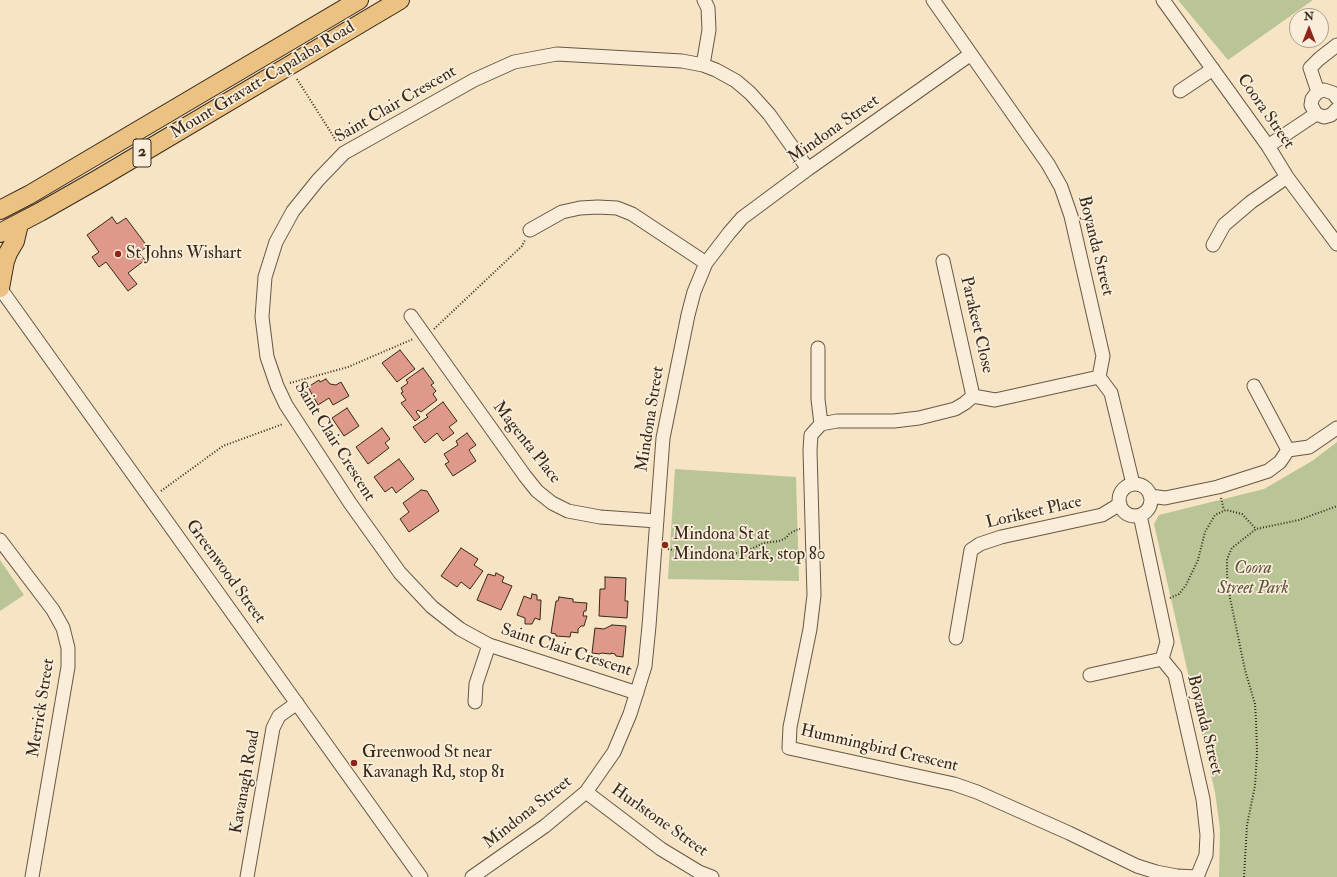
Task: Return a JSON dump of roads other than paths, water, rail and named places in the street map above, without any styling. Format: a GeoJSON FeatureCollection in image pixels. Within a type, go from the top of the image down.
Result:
{"type":"FeatureCollection","features":[{"type":"Feature","properties":{"kind":"highway","name":"Mount Gravatt-Capalaba Road"},"geometry":{"type":"LineString","coordinates":[[0,210],[29,195],[358,0]]}},
{"type":"Feature","properties":{"kind":"highway","name":"Mount Gravatt-Capalaba Road"},"geometry":{"type":"LineString","coordinates":[[0,233],[19,224],[98,179],[400,0]]}},
{"type":"Feature","properties":{"kind":"highway"},"geometry":{"type":"LineString","coordinates":[[0,288],[8,253],[15,241],[19,224]]}},
{"type":"Feature","properties":{"kind":"street"},"geometry":{"type":"LineString","coordinates":[[703,65],[709,30],[708,8],[704,0]]}},
{"type":"Feature","properties":{"kind":"street","name":"Boyanda Street"},"geometry":{"type":"LineString","coordinates":[[933,0],[1048,164],[1060,187],[1071,216],[1103,356],[1099,377]]}},
{"type":"Feature","properties":{"kind":"street","name":"Coora Street"},"geometry":{"type":"LineString","coordinates":[[1163,0],[1268,146],[1287,177],[1337,244]]}},
{"type":"Feature","properties":{"kind":"street"},"geometry":{"type":"LineString","coordinates":[[1318,92],[1310,68],[1337,45]]}},
{"type":"Feature","properties":{"kind":"street","name":"Saint Clair Crescent"},"geometry":{"type":"LineString","coordinates":[[637,693],[489,645],[460,629],[432,607],[400,573],[350,503],[286,405],[277,386],[267,357],[262,317],[265,277],[276,242],[293,211],[318,180],[344,153],[474,80],[514,62],[557,54],[682,62],[703,65],[716,70],[736,82],[750,93],[769,114],[808,170]]}},
{"type":"Feature","properties":{"kind":"street","name":"Mindona Street"},"geometry":{"type":"LineString","coordinates":[[472,877],[545,826],[586,792],[614,752],[630,714],[645,666],[650,626],[663,438],[688,316],[694,292],[706,263],[742,218],[971,54]]}},
{"type":"Feature","properties":{"kind":"street"},"geometry":{"type":"LineString","coordinates":[[1180,91],[1213,69]]}},
{"type":"Feature","properties":{"kind":"street"},"geometry":{"type":"LineString","coordinates":[[1336,112],[1324,117],[1316,114],[1312,105],[1312,99],[1318,92],[1324,90],[1333,93],[1337,98]]}},
{"type":"Feature","properties":{"kind":"street"},"geometry":{"type":"LineString","coordinates":[[1268,146],[1316,114]]}},
{"type":"Feature","properties":{"kind":"street"},"geometry":{"type":"LineString","coordinates":[[1213,245],[1224,225],[1251,202],[1287,177]]}},
{"type":"Feature","properties":{"kind":"street"},"geometry":{"type":"LineString","coordinates":[[530,230],[562,212],[580,208],[616,208],[632,214],[706,263]]}},
{"type":"Feature","properties":{"kind":"street","name":"Parakeet Close"},"geometry":{"type":"LineString","coordinates":[[943,261],[973,396]]}},
{"type":"Feature","properties":{"kind":"street","name":"Greenwood Street"},"geometry":{"type":"LineString","coordinates":[[0,288],[421,877]]}},
{"type":"Feature","properties":{"kind":"street","name":"Magenta Place"},"geometry":{"type":"LineString","coordinates":[[411,316],[537,491],[552,503],[568,511],[600,517],[657,521]]}},
{"type":"Feature","properties":{"kind":"street"},"geometry":{"type":"LineString","coordinates":[[818,348],[818,399],[821,424],[837,421],[894,421],[919,418],[955,409],[973,396],[995,400],[1099,377],[1112,393],[1133,484]]}},
{"type":"Feature","properties":{"kind":"street"},"geometry":{"type":"LineString","coordinates":[[1254,386],[1288,450]]}},
{"type":"Feature","properties":{"kind":"street","name":"Hummingbird Crescent"},"geometry":{"type":"LineString","coordinates":[[821,424],[811,435],[810,450],[814,595],[810,629],[790,727],[789,748],[954,784],[977,792],[1069,833],[1137,866],[1163,873],[1197,877]]}},
{"type":"Feature","properties":{"kind":"street"},"geometry":{"type":"LineString","coordinates":[[1150,496],[1165,498],[1218,487],[1268,471],[1280,462],[1288,450],[1310,447],[1337,428]]}},
{"type":"Feature","properties":{"kind":"street"},"geometry":{"type":"LineString","coordinates":[[1133,484],[1142,485],[1149,492],[1150,496],[1151,501],[1147,509],[1140,514],[1130,514],[1125,512],[1120,504],[1121,493],[1128,486],[1133,484]]}},
{"type":"Feature","properties":{"kind":"street","name":"Lorikeet Place"},"geometry":{"type":"LineString","coordinates":[[956,638],[971,550],[980,544],[1001,537],[1102,515],[1120,504]]}},
{"type":"Feature","properties":{"kind":"street"},"geometry":{"type":"LineString","coordinates":[[1090,675],[1162,659],[1167,642],[1140,514]]}},
{"type":"Feature","properties":{"kind":"street","name":"Merrick Street"},"geometry":{"type":"LineString","coordinates":[[0,540],[53,610],[63,628],[68,648],[68,667],[32,877]]}},
{"type":"Feature","properties":{"kind":"street"},"geometry":{"type":"LineString","coordinates":[[475,702],[476,684],[489,645]]}},
{"type":"Feature","properties":{"kind":"street","name":"Boyanda Street"},"geometry":{"type":"LineString","coordinates":[[1162,659],[1175,675],[1203,799],[1207,835],[1206,855],[1197,877]]}},
{"type":"Feature","properties":{"kind":"street","name":"Kavanagh Road"},"geometry":{"type":"LineString","coordinates":[[247,877],[273,728],[279,716],[297,703]]}},
{"type":"Feature","properties":{"kind":"street","name":"Hurlstone Street"},"geometry":{"type":"LineString","coordinates":[[586,792],[662,849],[699,872],[712,877]]}},
{"type":"Feature","properties":{"kind":"place","name":"St Johns Wishart"},"geometry":{"type":"Point","coordinates":[118,254]}},
{"type":"Feature","properties":{"kind":"place","name":"Mindona St at Mindona Park, stop 80"},"geometry":{"type":"Point","coordinates":[665,545]}},
{"type":"Feature","properties":{"kind":"place","name":"Greenwood St near Kavanagh Rd, stop 81"},"geometry":{"type":"Point","coordinates":[354,763]}},
{"type":"Feature","properties":{"kind":"park label","name":"Coora Street Park"},"geometry":{"type":"Point","coordinates":[1253,579]}}]}
